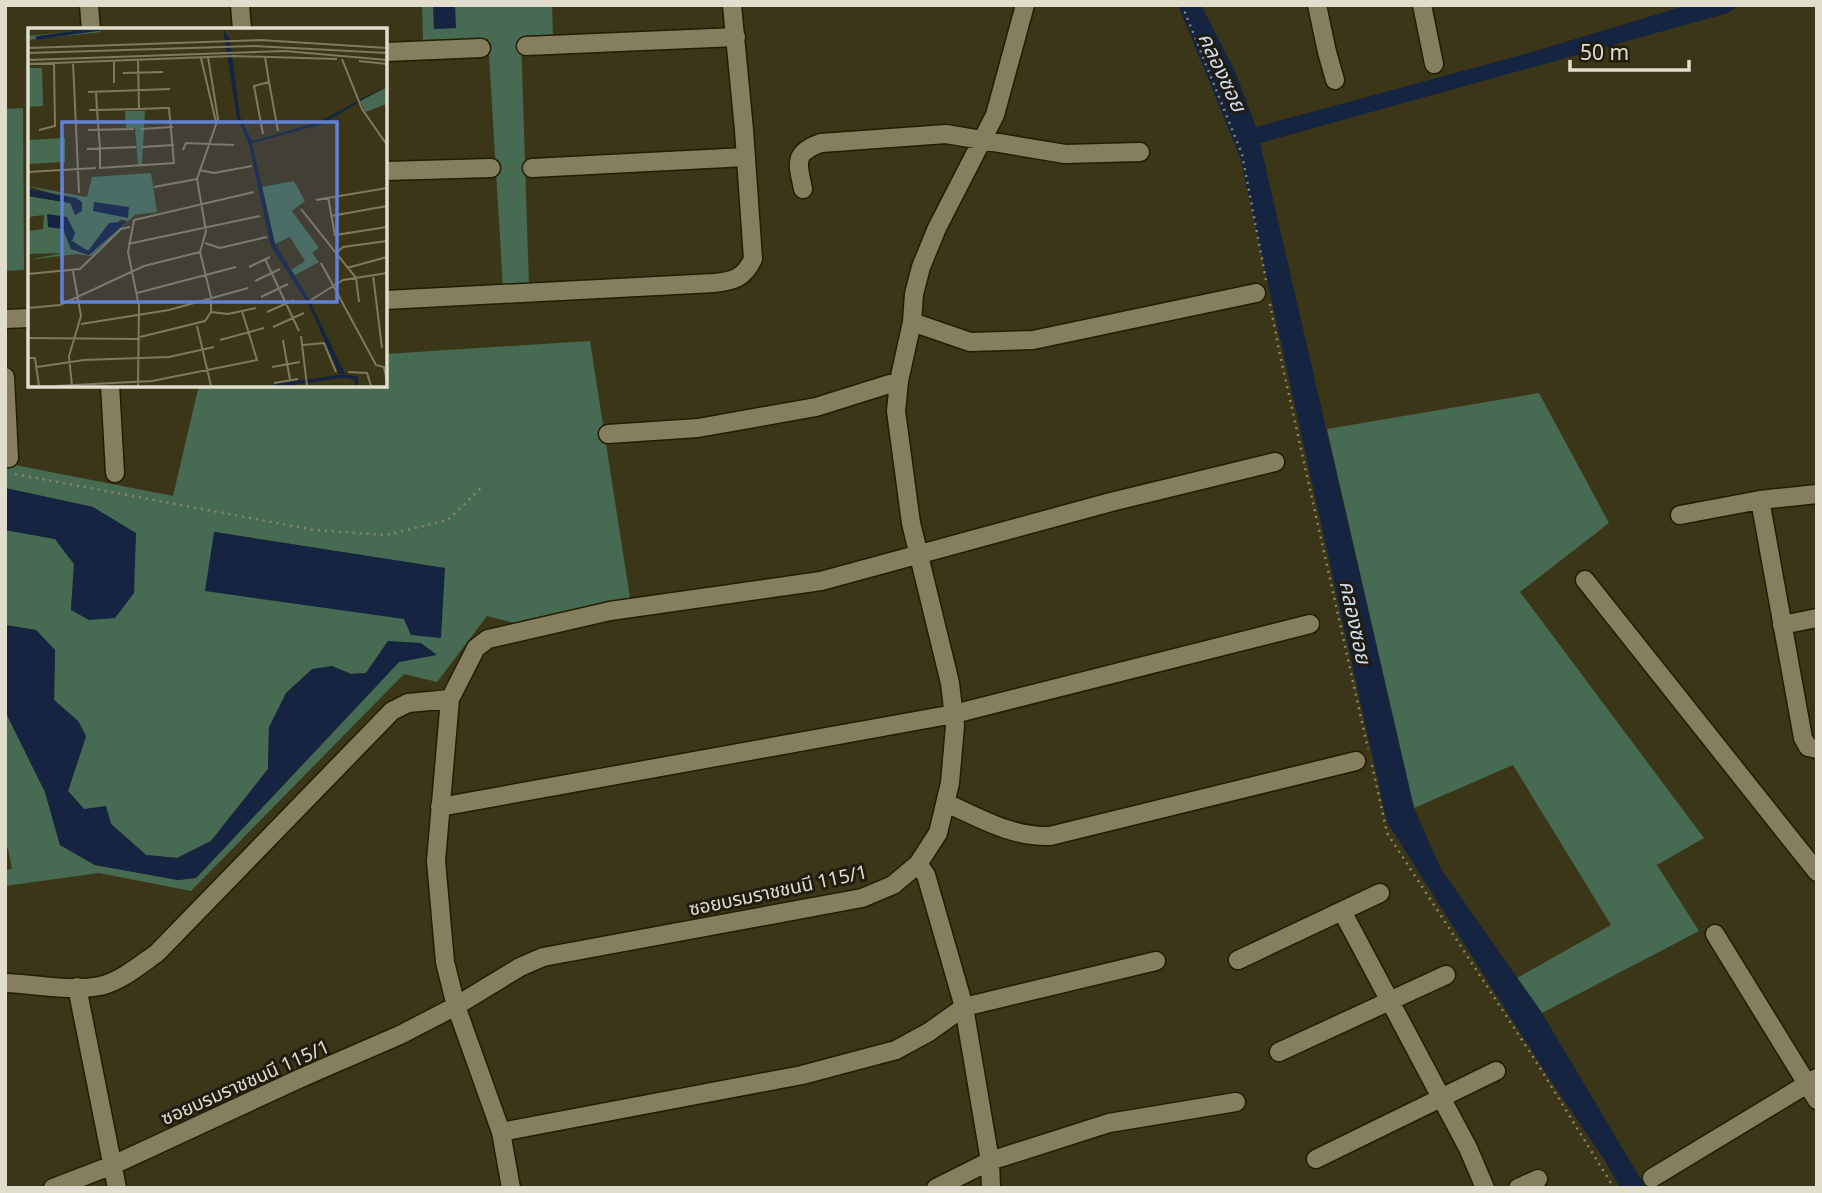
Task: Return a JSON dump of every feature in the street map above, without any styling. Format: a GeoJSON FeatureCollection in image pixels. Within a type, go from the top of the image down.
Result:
{"type":"FeatureCollection","features":[{"type":"Feature","properties":{"kind":"street"},"geometry":{"type":"LineString","coordinates":[[89,5],[91,28]]}},
{"type":"Feature","properties":{"kind":"street"},"geometry":{"type":"LineString","coordinates":[[240,5],[242,28]]}},
{"type":"Feature","properties":{"kind":"street"},"geometry":{"type":"LineString","coordinates":[[387,300],[714,284],[735,280],[746,273],[753,259],[732,5]]}},
{"type":"Feature","properties":{"kind":"street"},"geometry":{"type":"LineString","coordinates":[[1317,5],[1326,52],[1335,80]]}},
{"type":"Feature","properties":{"kind":"street"},"geometry":{"type":"LineString","coordinates":[[1422,5],[1434,64]]}},
{"type":"Feature","properties":{"kind":"street","name":"ซอยบรมราชชนนี 115/1"},"geometry":{"type":"LineString","coordinates":[[53,1188],[113,1165],[389,1040],[456,1006],[520,967],[543,957],[862,898],[893,885],[918,864],[938,832],[946,803],[950,783],[954,714],[950,683],[911,523],[895,411],[921,267],[937,228],[995,115],[1023,7]]}},
{"type":"Feature","properties":{"kind":"street"},"geometry":{"type":"LineString","coordinates":[[526,46],[736,37]]}},
{"type":"Feature","properties":{"kind":"street"},"geometry":{"type":"LineString","coordinates":[[387,52],[481,48]]}},
{"type":"Feature","properties":{"kind":"street"},"geometry":{"type":"LineString","coordinates":[[803,189],[798,163],[800,155],[808,148],[821,144],[946,134],[1065,155],[1140,152]]}},
{"type":"Feature","properties":{"kind":"street"},"geometry":{"type":"LineString","coordinates":[[532,168],[746,157]]}},
{"type":"Feature","properties":{"kind":"street"},"geometry":{"type":"LineString","coordinates":[[387,171],[491,168]]}},
{"type":"Feature","properties":{"kind":"street"},"geometry":{"type":"LineString","coordinates":[[912,322],[970,342],[1009,342],[1033,340],[1264,294]]}},
{"type":"Feature","properties":{"kind":"street"},"geometry":{"type":"LineString","coordinates":[[5,319],[28,318]]}},
{"type":"Feature","properties":{"kind":"street"},"geometry":{"type":"LineString","coordinates":[[5,377],[7,465]]}},
{"type":"Feature","properties":{"kind":"street"},"geometry":{"type":"LineString","coordinates":[[608,435],[698,428],[803,409],[899,381]]}},
{"type":"Feature","properties":{"kind":"street"},"geometry":{"type":"LineString","coordinates":[[110,387],[115,472]]}},
{"type":"Feature","properties":{"kind":"street"},"geometry":{"type":"LineString","coordinates":[[511,1188],[500,1132],[456,1006],[445,962],[436,861],[450,699],[476,648],[488,639],[610,611],[821,582],[1111,502],[1275,462]]}},
{"type":"Feature","properties":{"kind":"street"},"geometry":{"type":"LineString","coordinates":[[1681,515],[1760,500],[1817,494]]}},
{"type":"Feature","properties":{"kind":"street"},"geometry":{"type":"LineString","coordinates":[[1760,500],[1803,738],[1812,748]]}},
{"type":"Feature","properties":{"kind":"street"},"geometry":{"type":"LineString","coordinates":[[1585,580],[1816,871]]}},
{"type":"Feature","properties":{"kind":"street"},"geometry":{"type":"LineString","coordinates":[[1782,625],[1817,618]]}},
{"type":"Feature","properties":{"kind":"street"},"geometry":{"type":"LineString","coordinates":[[440,807],[954,714],[1310,624]]}},
{"type":"Feature","properties":{"kind":"street"},"geometry":{"type":"LineString","coordinates":[[5,983],[76,988],[101,986],[122,976],[157,953],[392,711],[408,703],[450,699]]}},
{"type":"Feature","properties":{"kind":"street"},"geometry":{"type":"LineString","coordinates":[[946,803],[1011,832],[1031,837],[1050,836],[1366,759]]}},
{"type":"Feature","properties":{"kind":"street"},"geometry":{"type":"LineString","coordinates":[[918,864],[926,875],[964,1007],[990,1161],[991,1188]]}},
{"type":"Feature","properties":{"kind":"street"},"geometry":{"type":"LineString","coordinates":[[1238,960],[1380,893]]}},
{"type":"Feature","properties":{"kind":"street"},"geometry":{"type":"LineString","coordinates":[[1342,911],[1468,1148],[1485,1188]]}},
{"type":"Feature","properties":{"kind":"street"},"geometry":{"type":"LineString","coordinates":[[1715,934],[1812,1081],[1817,1100]]}},
{"type":"Feature","properties":{"kind":"street"},"geometry":{"type":"LineString","coordinates":[[500,1132],[802,1075],[895,1050],[929,1032],[964,1007],[1156,961]]}},
{"type":"Feature","properties":{"kind":"street"},"geometry":{"type":"LineString","coordinates":[[1279,1052],[1446,975]]}},
{"type":"Feature","properties":{"kind":"street"},"geometry":{"type":"LineString","coordinates":[[76,988],[117,1188]]}},
{"type":"Feature","properties":{"kind":"street"},"geometry":{"type":"LineString","coordinates":[[1316,1159],[1496,1071]]}},
{"type":"Feature","properties":{"kind":"street"},"geometry":{"type":"LineString","coordinates":[[1653,1178],[1812,1081]]}},
{"type":"Feature","properties":{"kind":"street"},"geometry":{"type":"LineString","coordinates":[[936,1188],[990,1161],[1109,1123],[1236,1102]]}},
{"type":"Feature","properties":{"kind":"street"},"geometry":{"type":"LineString","coordinates":[[1518,1188],[1538,1179]]}},
{"type":"Feature","properties":{"kind":"path"},"geometry":{"type":"LineString","coordinates":[[1182,5],[1242,154],[1264,294],[1283,369],[1366,759],[1387,833],[1535,1060],[1614,1188]]}},
{"type":"Feature","properties":{"kind":"path"},"geometry":{"type":"LineString","coordinates":[[7,465],[314,530],[386,535],[448,520],[484,485]]}},
{"type":"Feature","properties":{"kind":"green space"},"geometry":{"type":"Polygon","coordinates":[[[422,5],[552,5],[553,36],[521,38],[529,286],[503,287],[488,39],[423,40],[422,5]]]}},
{"type":"Feature","properties":{"kind":"green space"},"geometry":{"type":"Polygon","coordinates":[[[23,108],[24,270],[5,271],[5,109],[23,108]]]}},
{"type":"Feature","properties":{"kind":"green space"},"geometry":{"type":"Polygon","coordinates":[[[590,341],[630,598],[518,624],[487,616],[437,682],[404,674],[191,891],[99,873],[5,886],[5,870],[12,869],[8,848],[5,851],[5,711],[45,792],[60,845],[95,865],[178,880],[196,878],[399,662],[436,654],[388,641],[366,673],[351,674],[332,666],[269,727],[268,769],[211,841],[177,858],[146,855],[111,824],[84,809],[68,791],[86,736],[78,721],[54,700],[55,650],[36,630],[5,625],[5,530],[55,539],[74,564],[71,610],[93,507],[5,488],[5,463],[173,496],[199,387],[387,387],[387,354],[590,341]],[[214,532],[404,619],[411,635],[444,568],[214,532]]]}},
{"type":"Feature","properties":{"kind":"green space"},"geometry":{"type":"Polygon","coordinates":[[[1539,393],[1609,523],[1520,592],[1704,838],[1657,865],[1699,931],[1542,1013],[1517,978],[1611,925],[1513,765],[1414,808],[1327,429],[1539,393]]]}},
{"type":"Feature","properties":{"kind":"water"},"geometry":{"type":"Polygon","coordinates":[[[433,5],[455,5],[456,28],[434,29],[433,5]]]}},
{"type":"Feature","properties":{"kind":"water","name":"คลองซอย"},"geometry":{"type":"Polygon","coordinates":[[[1178,5],[1201,5],[1234,69],[1256,127],[1532,52],[1688,5],[1740,5],[1728,13],[1260,143],[1414,808],[1441,869],[1542,1013],[1646,1188],[1620,1188],[1387,822],[1240,157],[1178,5]]]}},
{"type":"Feature","properties":{"kind":"water"},"geometry":{"type":"Polygon","coordinates":[[[5,488],[93,507],[136,533],[134,593],[115,618],[89,620],[71,610],[74,564],[55,539],[5,530],[5,488]]]}},
{"type":"Feature","properties":{"kind":"water"},"geometry":{"type":"Polygon","coordinates":[[[214,532],[445,568],[441,638],[411,635],[404,619],[205,591],[214,532]]]}},
{"type":"Feature","properties":{"kind":"water"},"geometry":{"type":"Polygon","coordinates":[[[5,625],[36,630],[55,650],[54,700],[78,721],[86,736],[68,791],[84,809],[106,806],[111,824],[146,855],[177,858],[211,841],[268,769],[269,727],[286,693],[312,669],[332,666],[351,674],[366,673],[388,641],[421,643],[437,655],[399,662],[196,878],[178,880],[95,865],[60,845],[45,792],[5,711],[5,625]]]}}]}
